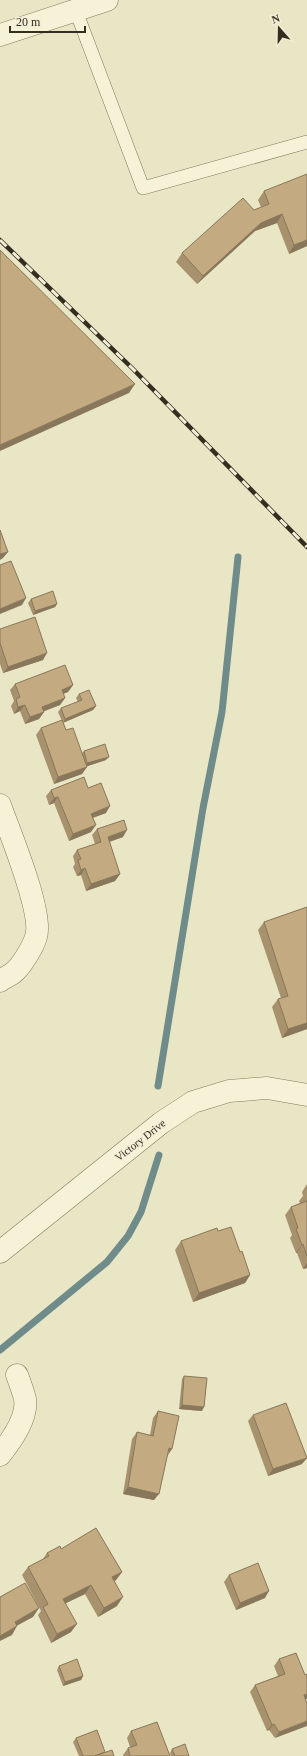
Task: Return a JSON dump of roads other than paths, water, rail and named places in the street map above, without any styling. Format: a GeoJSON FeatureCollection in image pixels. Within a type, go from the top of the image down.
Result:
{"type":"FeatureCollection","features":[{"type":"Feature","properties":{"kind":"street"},"geometry":{"type":"LineString","coordinates":[[0,35],[107,0]]}},
{"type":"Feature","properties":{"kind":"street"},"geometry":{"type":"LineString","coordinates":[[0,804],[33,899],[37,936],[28,954],[14,972],[0,981]]}},
{"type":"Feature","properties":{"kind":"street","name":"Victory Drive"},"geometry":{"type":"LineString","coordinates":[[0,1252],[161,1123],[193,1102],[229,1091],[259,1088],[306,1094]]}},
{"type":"Feature","properties":{"kind":"street"},"geometry":{"type":"LineString","coordinates":[[0,1455],[11,1442],[21,1423],[25,1400],[17,1375]]}},
{"type":"Feature","properties":{"kind":"lane"},"geometry":{"type":"LineString","coordinates":[[76,11],[143,188],[307,142]]}},
{"type":"Feature","properties":{"kind":"waterway"},"geometry":{"type":"LineString","coordinates":[[158,1086],[203,808],[222,712],[238,557]]}},
{"type":"Feature","properties":{"kind":"waterway"},"geometry":{"type":"LineString","coordinates":[[0,1350],[107,1262],[128,1236],[141,1212],[159,1155]]}},
{"type":"Feature","properties":{"kind":"railway"},"geometry":{"type":"LineString","coordinates":[[0,240],[132,368],[307,547]]}}]}
